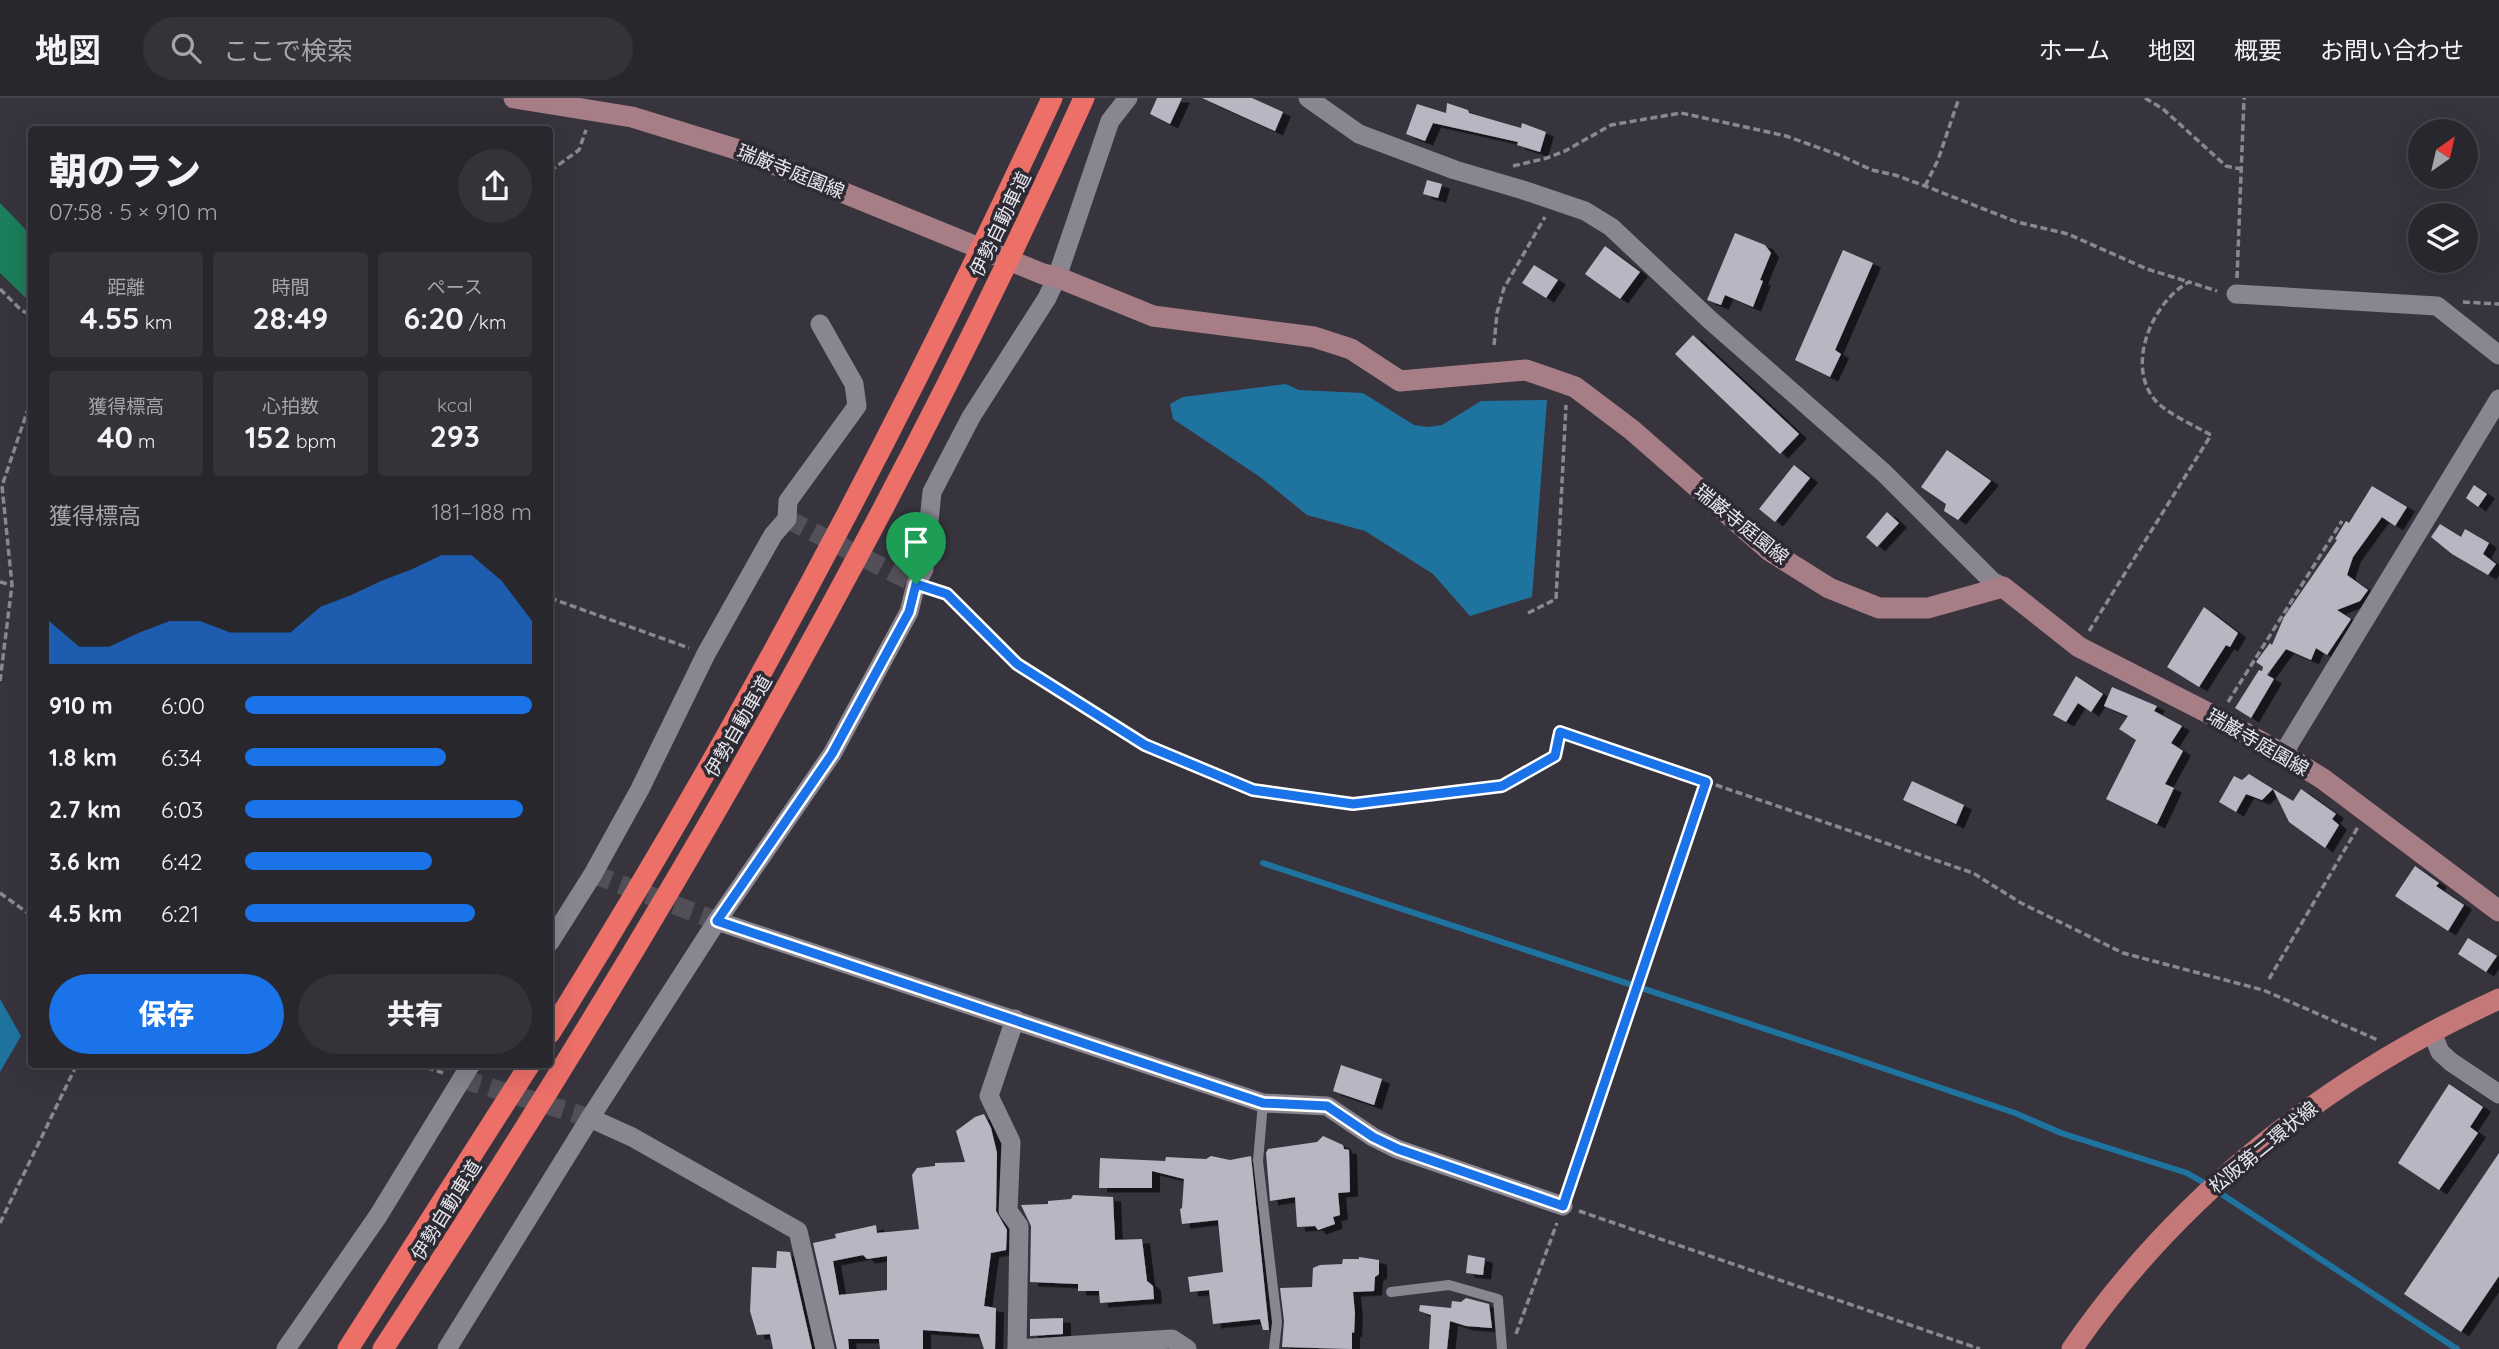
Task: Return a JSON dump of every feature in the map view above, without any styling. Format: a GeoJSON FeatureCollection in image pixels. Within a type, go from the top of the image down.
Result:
{"type":"FeatureCollection","features":[{"type":"Feature","properties":{"kind":"highway","name":"伊勢自動車道"},"geometry":{"type":"LineString","coordinates":[[553,1027],[672,830],[786,631],[950,315],[1052,98]]}},
{"type":"Feature","properties":{"kind":"highway","name":"伊勢自動車道"},"geometry":{"type":"LineString","coordinates":[[383,1349],[454,1242],[618,978],[811,644],[963,351],[1084,98]]}},
{"type":"Feature","properties":{"kind":"highway","name":"伊勢自動車道"},"geometry":{"type":"LineString","coordinates":[[348,1349],[527,1068]]}},
{"type":"Feature","properties":{"kind":"main road","name":"瑞厳寺庭園線"},"geometry":{"type":"LineString","coordinates":[[514,98],[632,117],[739,150],[1043,274],[1057,277]]}},
{"type":"Feature","properties":{"kind":"main road","name":"瑞巌寺庭園線"},"geometry":{"type":"LineString","coordinates":[[1057,277],[1153,316],[1314,337],[1351,349],[1400,380],[1526,370],[1575,387],[1632,430],[1770,551],[1829,588],[1879,608],[1928,608],[2003,587],[2080,647],[2283,754],[2368,812],[2499,911]]}},
{"type":"Feature","properties":{"kind":"main road","name":"松阪第二環状線"},"geometry":{"type":"LineString","coordinates":[[2072,1349],[2142,1260],[2225,1175],[2311,1106],[2400,1049],[2499,999]]}},
{"type":"Feature","properties":{"kind":"street"},"geometry":{"type":"LineString","coordinates":[[447,1349],[590,1118],[717,921],[832,754],[909,612],[916,584],[924,569],[932,492],[971,417],[1047,298],[1057,277],[1110,121],[1128,98]]}},
{"type":"Feature","properties":{"kind":"street"},"geometry":{"type":"LineString","coordinates":[[1308,98],[1359,134],[1455,170],[1585,211],[1611,227],[1709,319],[1884,473],[1992,581],[2003,587]]}},
{"type":"Feature","properties":{"kind":"street"},"geometry":{"type":"LineString","coordinates":[[2236,295],[2437,306],[2499,355]]}},
{"type":"Feature","properties":{"kind":"street"},"geometry":{"type":"LineString","coordinates":[[553,937],[593,874],[633,801],[706,654],[773,535],[786,519],[788,501],[856,407],[854,384],[820,324]]}},
{"type":"Feature","properties":{"kind":"street"},"geometry":{"type":"LineString","coordinates":[[2283,754],[2499,399]]}},
{"type":"Feature","properties":{"kind":"street"},"geometry":{"type":"LineString","coordinates":[[717,921],[1263,1103],[1327,1106],[1373,1137],[1398,1149],[1563,1206]]}},
{"type":"Feature","properties":{"kind":"street"},"geometry":{"type":"LineString","coordinates":[[1015,1019],[989,1096],[1011,1142],[1008,1211],[1019,1226],[1017,1349],[1172,1339],[1187,1349]]}},
{"type":"Feature","properties":{"kind":"street"},"geometry":{"type":"LineString","coordinates":[[2432,1032],[2440,1052],[2499,1094]]}},
{"type":"Feature","properties":{"kind":"street"},"geometry":{"type":"LineString","coordinates":[[286,1349],[378,1216],[467,1071]]}},
{"type":"Feature","properties":{"kind":"street"},"geometry":{"type":"LineString","coordinates":[[590,1118],[632,1137],[798,1231],[825,1349]]}},
{"type":"Feature","properties":{"kind":"lane"},"geometry":{"type":"LineString","coordinates":[[1263,1103],[1258,1161],[1277,1322],[1274,1349]]}},
{"type":"Feature","properties":{"kind":"lane"},"geometry":{"type":"LineString","coordinates":[[1391,1292],[1448,1285],[1498,1299],[1502,1349]]}},
{"type":"Feature","properties":{"kind":"path"},"geometry":{"type":"LineString","coordinates":[[1925,186],[1938,160],[1959,98]]}},
{"type":"Feature","properties":{"kind":"path"},"geometry":{"type":"LineString","coordinates":[[2145,98],[2163,109],[2227,166],[2241,169]]}},
{"type":"Feature","properties":{"kind":"path"},"geometry":{"type":"LineString","coordinates":[[1512,166],[1565,151],[1611,125],[1681,113],[1786,136],[2017,222],[2068,234],[2147,269],[2217,292],[2236,295],[2244,98]]}},
{"type":"Feature","properties":{"kind":"path"},"geometry":{"type":"LineString","coordinates":[[553,170],[579,150],[594,111]]}},
{"type":"Feature","properties":{"kind":"path"},"geometry":{"type":"LineString","coordinates":[[1494,345],[1497,313],[1504,288],[1555,200]]}},
{"type":"Feature","properties":{"kind":"path"},"geometry":{"type":"LineString","coordinates":[[2080,647],[2211,435],[2156,402],[2147,389],[2141,366],[2152,320],[2175,289],[2189,282]]}},
{"type":"Feature","properties":{"kind":"path"},"geometry":{"type":"LineString","coordinates":[[0,289],[22,311],[28,313]]}},
{"type":"Feature","properties":{"kind":"path"},"geometry":{"type":"LineString","coordinates":[[2437,306],[2455,302],[2499,304]]}},
{"type":"Feature","properties":{"kind":"path"},"geometry":{"type":"LineString","coordinates":[[1528,613],[1556,599],[1566,397],[1575,387]]}},
{"type":"Feature","properties":{"kind":"path"},"geometry":{"type":"LineString","coordinates":[[0,681],[12,585],[2,485],[28,415]]}},
{"type":"Feature","properties":{"kind":"path"},"geometry":{"type":"LineString","coordinates":[[2218,718],[2342,521]]}},
{"type":"Feature","properties":{"kind":"path"},"geometry":{"type":"LineString","coordinates":[[0,582],[12,585]]}},
{"type":"Feature","properties":{"kind":"path"},"geometry":{"type":"LineString","coordinates":[[916,584],[947,594],[1017,664],[1145,745],[1253,790],[1353,804],[1502,786],[1555,756],[1560,732],[1973,873],[2021,903],[2123,953],[2263,990],[2400,1049]]}},
{"type":"Feature","properties":{"kind":"path"},"geometry":{"type":"LineString","coordinates":[[553,599],[706,654]]}},
{"type":"Feature","properties":{"kind":"path"},"geometry":{"type":"LineString","coordinates":[[1515,1336],[1563,1206],[1706,782]]}},
{"type":"Feature","properties":{"kind":"path"},"geometry":{"type":"LineString","coordinates":[[2269,979],[2368,812]]}},
{"type":"Feature","properties":{"kind":"path"},"geometry":{"type":"LineString","coordinates":[[0,893],[28,913]]}},
{"type":"Feature","properties":{"kind":"path"},"geometry":{"type":"LineString","coordinates":[[0,1223],[75,1068]]}},
{"type":"Feature","properties":{"kind":"path"},"geometry":{"type":"LineString","coordinates":[[446,1068],[467,1071]]}},
{"type":"Feature","properties":{"kind":"path"},"geometry":{"type":"LineString","coordinates":[[1563,1206],[1980,1349]]}},
{"type":"Feature","properties":{"kind":"green space"},"geometry":{"type":"Polygon","coordinates":[[[0,203],[28,232],[27,299],[0,273],[0,203]]]}},
{"type":"Feature","properties":{"kind":"water"},"geometry":{"type":"Polygon","coordinates":[[[1286,384],[1299,390],[1363,393],[1414,425],[1428,427],[1442,425],[1481,401],[1547,400],[1532,597],[1470,616],[1433,574],[1365,531],[1307,515],[1260,477],[1173,419],[1170,404],[1183,397],[1286,384]]]}},
{"type":"Feature","properties":{"kind":"water"},"geometry":{"type":"Polygon","coordinates":[[[0,999],[21,1036],[0,1072],[0,999]]]}},
{"type":"Feature","properties":{"kind":"building"},"geometry":{"type":"Polygon","coordinates":[[[1157,98],[1182,98],[1170,124],[1150,114],[1157,98]]]}},
{"type":"Feature","properties":{"kind":"building"},"geometry":{"type":"Polygon","coordinates":[[[1202,98],[1252,98],[1283,112],[1275,131],[1202,98]]]}},
{"type":"Feature","properties":{"kind":"building"},"geometry":{"type":"Polygon","coordinates":[[[1447,103],[1468,110],[1469,113],[1521,128],[1522,123],[1546,132],[1540,152],[1517,145],[1518,142],[1433,123],[1425,141],[1406,134],[1417,104],[1446,113],[1447,103]]]}},
{"type":"Feature","properties":{"kind":"building"},"geometry":{"type":"Polygon","coordinates":[[[1427,180],[1442,184],[1438,198],[1423,194],[1427,180]]]}},
{"type":"Feature","properties":{"kind":"building"},"geometry":{"type":"Polygon","coordinates":[[[1735,233],[1765,245],[1771,253],[1753,307],[1725,295],[1721,305],[1707,300],[1735,233]]]}},
{"type":"Feature","properties":{"kind":"building"},"geometry":{"type":"Polygon","coordinates":[[[1605,246],[1640,272],[1620,299],[1585,274],[1605,246]]]}},
{"type":"Feature","properties":{"kind":"building"},"geometry":{"type":"Polygon","coordinates":[[[1843,250],[1873,263],[1835,350],[1841,354],[1830,377],[1795,360],[1843,250]]]}},
{"type":"Feature","properties":{"kind":"building"},"geometry":{"type":"Polygon","coordinates":[[[1534,265],[1558,280],[1546,298],[1522,283],[1534,265]]]}},
{"type":"Feature","properties":{"kind":"building"},"geometry":{"type":"Polygon","coordinates":[[[1693,335],[1799,434],[1780,454],[1675,354],[1693,335]]]}},
{"type":"Feature","properties":{"kind":"building"},"geometry":{"type":"Polygon","coordinates":[[[1947,450],[1991,481],[1958,520],[1944,511],[1946,504],[1921,487],[1947,450]]]}},
{"type":"Feature","properties":{"kind":"building"},"geometry":{"type":"Polygon","coordinates":[[[1794,465],[1810,478],[1775,522],[1759,509],[1794,465]]]}},
{"type":"Feature","properties":{"kind":"building"},"geometry":{"type":"Polygon","coordinates":[[[2474,485],[2487,494],[2478,507],[2466,498],[2474,485]]]}},
{"type":"Feature","properties":{"kind":"building"},"geometry":{"type":"Polygon","coordinates":[[[2372,486],[2407,507],[2395,526],[2382,517],[2353,557],[2347,575],[2368,590],[2360,601],[2337,610],[2351,619],[2327,655],[2316,648],[2311,660],[2286,649],[2267,675],[2274,679],[2251,718],[2235,708],[2259,670],[2262,671],[2263,667],[2256,662],[2270,643],[2272,645],[2284,617],[2372,486]]]}},
{"type":"Feature","properties":{"kind":"building"},"geometry":{"type":"Polygon","coordinates":[[[1887,512],[1899,523],[1877,547],[1866,537],[1887,512]]]}},
{"type":"Feature","properties":{"kind":"building"},"geometry":{"type":"Polygon","coordinates":[[[2440,524],[2461,537],[2465,529],[2489,543],[2483,554],[2496,564],[2488,575],[2452,554],[2431,537],[2440,524]]]}},
{"type":"Feature","properties":{"kind":"building"},"geometry":{"type":"Polygon","coordinates":[[[2204,607],[2238,633],[2230,647],[2226,645],[2199,687],[2167,667],[2204,607]]]}},
{"type":"Feature","properties":{"kind":"building"},"geometry":{"type":"Polygon","coordinates":[[[2076,676],[2103,694],[2091,712],[2078,703],[2066,722],[2053,715],[2076,676]]]}},
{"type":"Feature","properties":{"kind":"building"},"geometry":{"type":"Polygon","coordinates":[[[2112,687],[2157,706],[2154,711],[2182,726],[2171,743],[2183,751],[2165,784],[2174,788],[2157,824],[2106,799],[2136,740],[2119,729],[2128,716],[2104,706],[2112,687]]]}},
{"type":"Feature","properties":{"kind":"building"},"geometry":{"type":"Polygon","coordinates":[[[2249,774],[2273,789],[2262,800],[2246,794],[2236,812],[2219,802],[2234,776],[2242,780],[2249,774]]]}},
{"type":"Feature","properties":{"kind":"building"},"geometry":{"type":"Polygon","coordinates":[[[1912,781],[1964,805],[1956,824],[1903,800],[1912,781]]]}},
{"type":"Feature","properties":{"kind":"building"},"geometry":{"type":"Polygon","coordinates":[[[2273,789],[2293,801],[2301,789],[2336,814],[2332,819],[2339,825],[2325,848],[2289,822],[2273,789]]]}},
{"type":"Feature","properties":{"kind":"building"},"geometry":{"type":"Polygon","coordinates":[[[2415,866],[2439,883],[2436,886],[2464,905],[2448,931],[2395,896],[2415,866]]]}},
{"type":"Feature","properties":{"kind":"building"},"geometry":{"type":"Polygon","coordinates":[[[2468,938],[2497,956],[2486,972],[2458,954],[2468,938]]]}},
{"type":"Feature","properties":{"kind":"building"},"geometry":{"type":"Polygon","coordinates":[[[1341,1065],[1382,1079],[1374,1105],[1333,1091],[1341,1065]]]}},
{"type":"Feature","properties":{"kind":"building"},"geometry":{"type":"Polygon","coordinates":[[[2449,1084],[2483,1107],[2470,1127],[2478,1133],[2439,1190],[2398,1163],[2449,1084]]]}},
{"type":"Feature","properties":{"kind":"building"},"geometry":{"type":"Polygon","coordinates":[[[984,1114],[991,1128],[997,1153],[996,1211],[1007,1230],[1006,1250],[991,1253],[984,1306],[996,1308],[995,1349],[984,1349],[979,1334],[923,1330],[923,1349],[880,1349],[879,1339],[848,1339],[849,1349],[837,1349],[813,1243],[836,1238],[835,1234],[876,1225],[877,1233],[919,1229],[912,1175],[917,1168],[935,1166],[935,1163],[965,1162],[956,1131],[975,1117],[984,1114]],[[863,1255],[833,1261],[839,1295],[887,1290],[887,1256],[867,1259],[863,1255]]]}},
{"type":"Feature","properties":{"kind":"building"},"geometry":{"type":"Polygon","coordinates":[[[1323,1136],[1349,1150],[1350,1192],[1338,1193],[1340,1215],[1333,1217],[1335,1224],[1318,1230],[1315,1226],[1297,1227],[1295,1197],[1270,1201],[1266,1153],[1268,1149],[1317,1142],[1323,1136]]]}},
{"type":"Feature","properties":{"kind":"building"},"geometry":{"type":"Polygon","coordinates":[[[2499,1153],[2499,1276],[2461,1332],[2404,1294],[2499,1153]]]}},
{"type":"Feature","properties":{"kind":"building"},"geometry":{"type":"Polygon","coordinates":[[[1211,1156],[1230,1160],[1251,1156],[1269,1330],[1263,1330],[1260,1319],[1213,1324],[1209,1290],[1190,1292],[1188,1277],[1223,1272],[1218,1220],[1182,1224],[1180,1209],[1184,1179],[1152,1171],[1152,1188],[1099,1188],[1100,1158],[1165,1161],[1166,1157],[1206,1159],[1211,1156]]]}},
{"type":"Feature","properties":{"kind":"building"},"geometry":{"type":"Polygon","coordinates":[[[1073,1195],[1113,1197],[1115,1240],[1142,1239],[1147,1281],[1153,1286],[1154,1299],[1100,1303],[1099,1291],[1078,1291],[1078,1284],[1030,1282],[1031,1226],[1021,1205],[1048,1204],[1048,1201],[1071,1199],[1073,1195]]]}},
{"type":"Feature","properties":{"kind":"building"},"geometry":{"type":"Polygon","coordinates":[[[777,1251],[790,1252],[812,1349],[773,1349],[770,1334],[757,1335],[750,1311],[752,1267],[776,1268],[777,1251]]]}},
{"type":"Feature","properties":{"kind":"building"},"geometry":{"type":"Polygon","coordinates":[[[1468,1255],[1485,1258],[1483,1275],[1466,1273],[1468,1255]]]}},
{"type":"Feature","properties":{"kind":"building"},"geometry":{"type":"Polygon","coordinates":[[[1359,1257],[1379,1260],[1379,1274],[1375,1277],[1374,1291],[1353,1292],[1355,1314],[1352,1349],[1282,1347],[1284,1321],[1280,1288],[1312,1287],[1313,1268],[1342,1264],[1343,1259],[1359,1257]]]}},
{"type":"Feature","properties":{"kind":"building"},"geometry":{"type":"Polygon","coordinates":[[[1466,1298],[1489,1304],[1492,1328],[1466,1326],[1450,1321],[1447,1349],[1429,1349],[1431,1315],[1419,1311],[1420,1305],[1451,1308],[1452,1301],[1461,1302],[1466,1298]]]}},
{"type":"Feature","properties":{"kind":"building"},"geometry":{"type":"Polygon","coordinates":[[[1063,1318],[1063,1334],[1030,1336],[1030,1319],[1063,1318]]]}},
{"type":"Feature","properties":{"kind":"waterway"},"geometry":{"type":"LineString","coordinates":[[1263,863],[2015,1113],[2061,1133],[2187,1173],[2208,1185]]}},
{"type":"Feature","properties":{"kind":"waterway"},"geometry":{"type":"LineString","coordinates":[[2217,1191],[2457,1349]]}},
{"type":"Feature","properties":{"kind":"tunnel"},"geometry":{"type":"LineString","coordinates":[[787,519],[916,584]]}},
{"type":"Feature","properties":{"kind":"tunnel"},"geometry":{"type":"LineString","coordinates":[[593,874],[717,921]]}},
{"type":"Feature","properties":{"kind":"tunnel"},"geometry":{"type":"LineString","coordinates":[[462,1079],[590,1118]]}},
{"type":"Feature","properties":{"kind":"route"},"geometry":{"type":"LineString","coordinates":[[916,584],[947,594],[1017,664],[1145,745],[1253,790],[1353,804],[1502,786],[1555,756],[1560,732],[1706,782],[1563,1206],[1398,1149],[1373,1137],[1327,1106],[1263,1103],[717,921],[832,754],[909,612],[916,584]]}}]}
